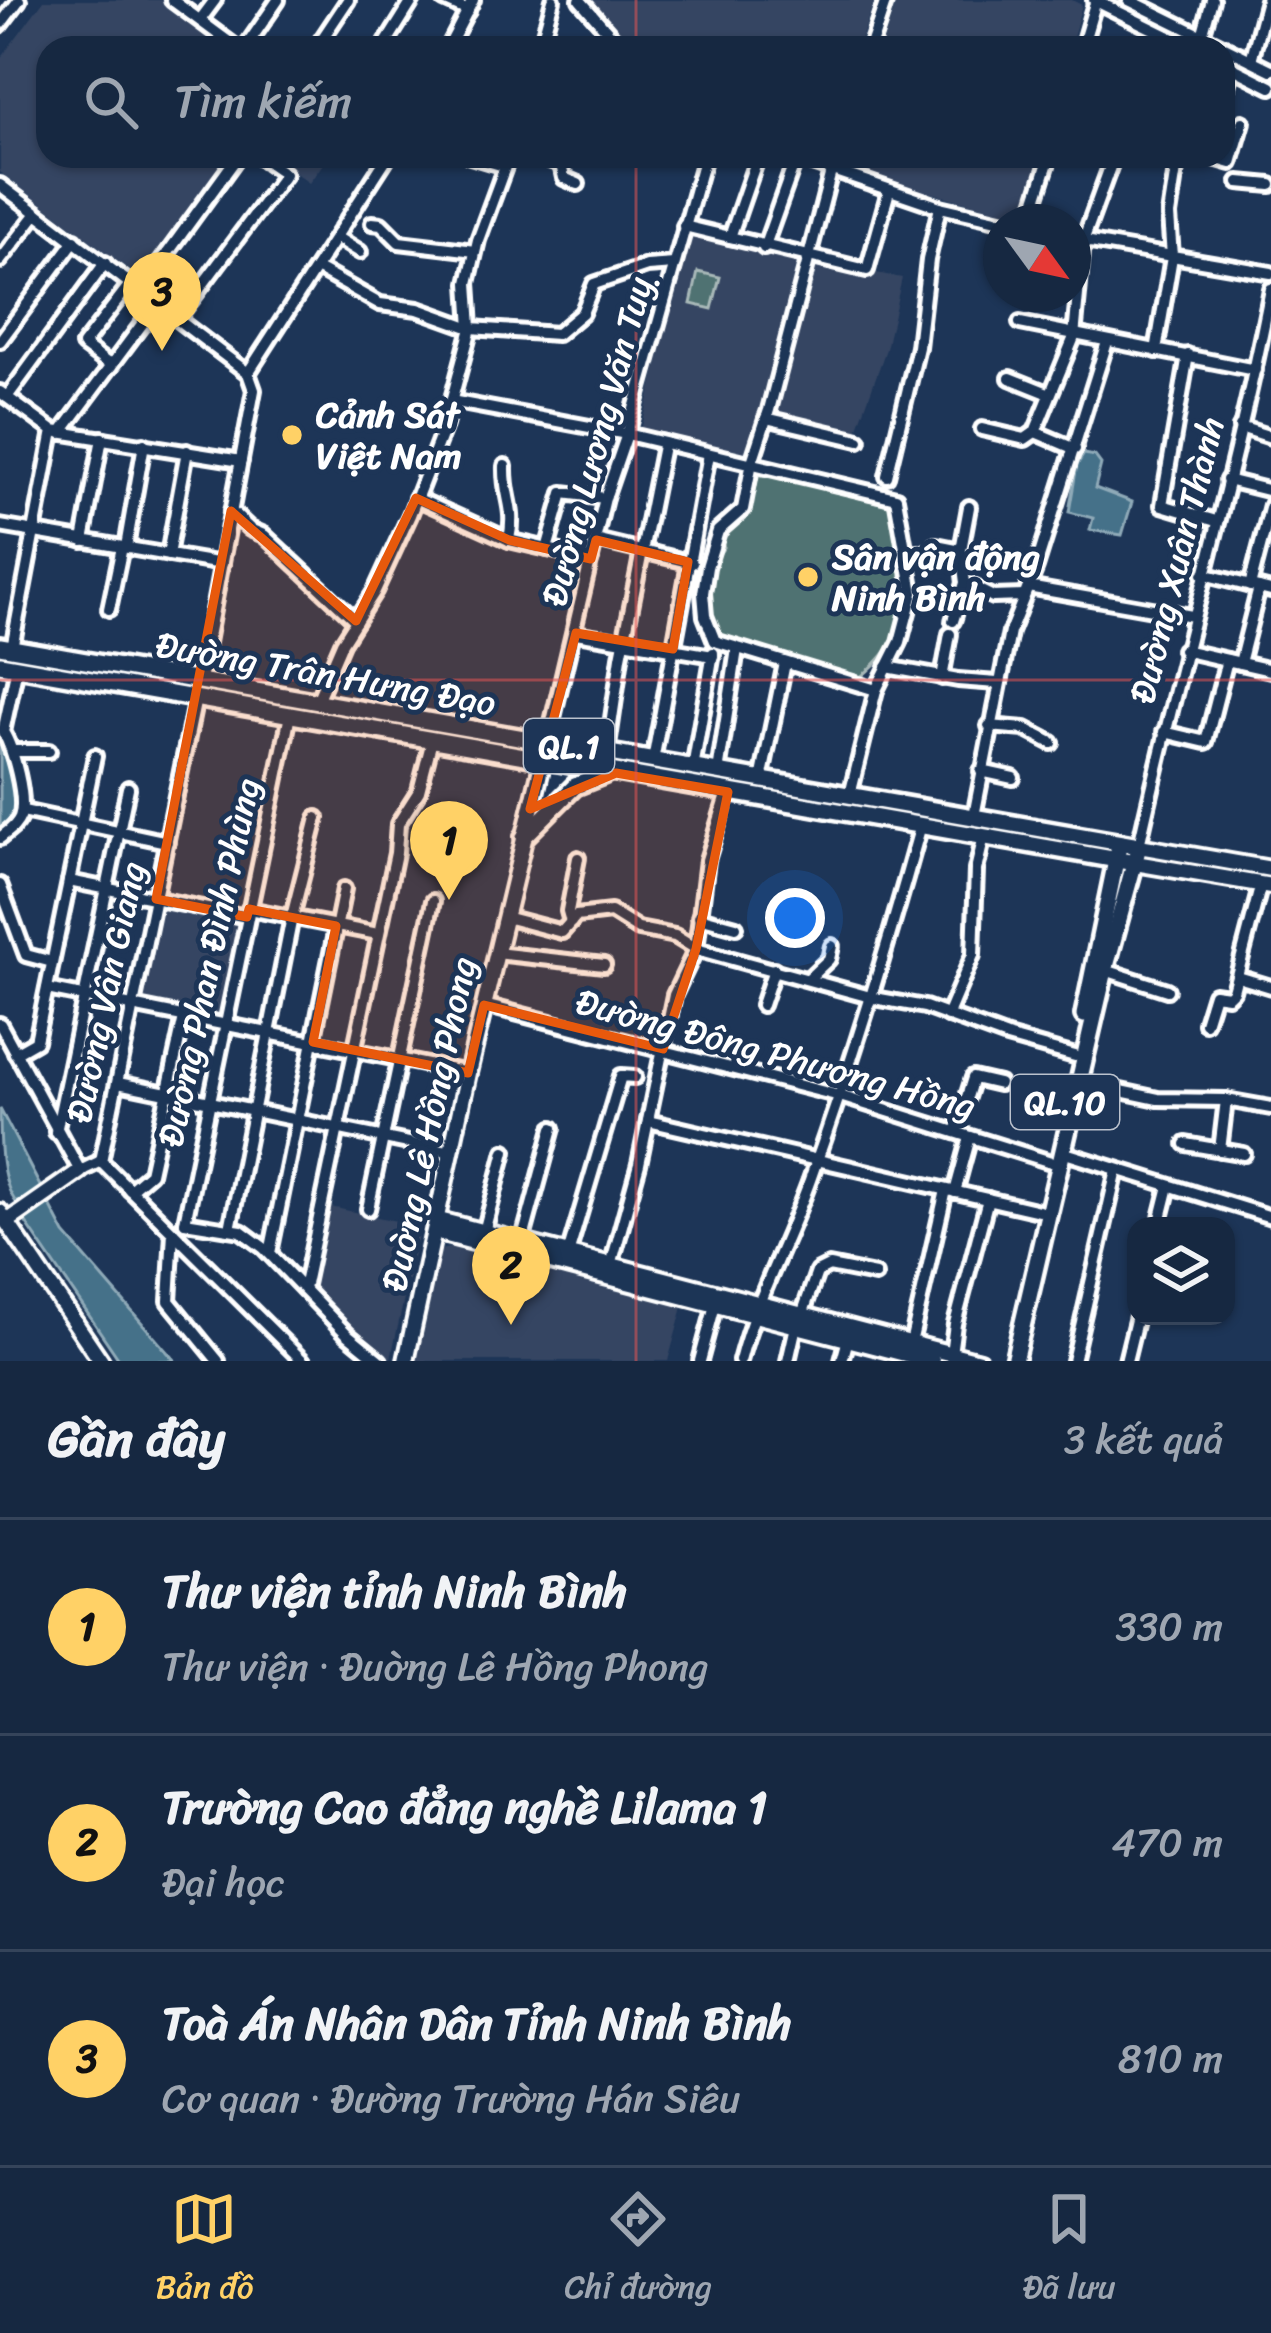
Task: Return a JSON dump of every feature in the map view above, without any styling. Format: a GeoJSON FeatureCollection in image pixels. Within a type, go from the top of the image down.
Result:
{"type":"FeatureCollection","features":[{"type":"Feature","properties":{"kind":"highway","name":"Đường Trân Hưng Đạo"},"geometry":{"type":"LineString","coordinates":[[8,658],[198,689],[317,701],[616,772],[984,836],[1118,850]]}},
{"type":"Feature","properties":{"kind":"highway","name":"Đường Trân Hưng Đạo"},"geometry":{"type":"LineString","coordinates":[[198,689],[290,715],[432,740],[607,753],[974,817],[1137,854]]}},
{"type":"Feature","properties":{"kind":"highway"},"geometry":{"type":"LineString","coordinates":[[524,837],[575,785],[616,772]]}},
{"type":"Feature","properties":{"kind":"highway","name":"QL.10"},"geometry":{"type":"LineString","coordinates":[[1014,1361],[1118,850]]}},
{"type":"Feature","properties":{"kind":"highway","name":"QL.10"},"geometry":{"type":"LineString","coordinates":[[1004,1361],[1039,1211],[1137,854]]}},
{"type":"Feature","properties":{"kind":"main road","name":"Đuờng Lê Hồng Phong"},"geometry":{"type":"LineString","coordinates":[[406,1361],[468,1073],[545,752]]}},
{"type":"Feature","properties":{"kind":"main road","name":"QL.1"},"geometry":{"type":"LineString","coordinates":[[1137,854],[1271,869]]}},
{"type":"Feature","properties":{"kind":"main road","name":"QL.1"},"geometry":{"type":"LineString","coordinates":[[1137,854],[1266,885]]}},
{"type":"Feature","properties":{"kind":"main road"},"geometry":{"type":"LineString","coordinates":[[80,1171],[2,1220],[101,1361]]}},
{"type":"Feature","properties":{"kind":"main road"},"geometry":{"type":"LineString","coordinates":[[437,1226],[484,1232],[611,1265],[715,1305],[755,1309]]}},
{"type":"Feature","properties":{"kind":"main road"},"geometry":{"type":"LineString","coordinates":[[437,1226],[799,1320],[932,1361]]}},
{"type":"Feature","properties":{"kind":"main road"},"geometry":{"type":"LineString","coordinates":[[854,1337],[911,1343],[979,1361]]}},
{"type":"Feature","properties":{"kind":"street"},"geometry":{"type":"LineString","coordinates":[[0,25],[19,0]]}},
{"type":"Feature","properties":{"kind":"street"},"geometry":{"type":"LineString","coordinates":[[172,0],[223,36]]}},
{"type":"Feature","properties":{"kind":"street"},"geometry":{"type":"LineString","coordinates":[[200,20],[215,0]]}},
{"type":"Feature","properties":{"kind":"street"},"geometry":{"type":"LineString","coordinates":[[250,36],[278,0]]}},
{"type":"Feature","properties":{"kind":"street"},"geometry":{"type":"LineString","coordinates":[[324,36],[349,0]]}},
{"type":"Feature","properties":{"kind":"street"},"geometry":{"type":"LineString","coordinates":[[390,36],[413,0]]}},
{"type":"Feature","properties":{"kind":"street"},"geometry":{"type":"LineString","coordinates":[[444,0],[471,6],[455,36]]}},
{"type":"Feature","properties":{"kind":"street"},"geometry":{"type":"LineString","coordinates":[[543,36],[553,0]]}},
{"type":"Feature","properties":{"kind":"street"},"geometry":{"type":"LineString","coordinates":[[580,0],[612,36]]}},
{"type":"Feature","properties":{"kind":"street"},"geometry":{"type":"LineString","coordinates":[[874,36],[886,0]]}},
{"type":"Feature","properties":{"kind":"street"},"geometry":{"type":"LineString","coordinates":[[1085,36],[1095,0],[1167,36]]}},
{"type":"Feature","properties":{"kind":"street"},"geometry":{"type":"LineString","coordinates":[[1130,0],[1155,6],[1202,36],[1212,0]]}},
{"type":"Feature","properties":{"kind":"street"},"geometry":{"type":"LineString","coordinates":[[1251,60],[1267,0]]}},
{"type":"Feature","properties":{"kind":"street"},"geometry":{"type":"LineString","coordinates":[[1158,36],[1159,32]]}},
{"type":"Feature","properties":{"kind":"street"},"geometry":{"type":"LineString","coordinates":[[1235,52],[1271,70]]}},
{"type":"Feature","properties":{"kind":"street"},"geometry":{"type":"LineString","coordinates":[[1235,69],[1271,87]]}},
{"type":"Feature","properties":{"kind":"street"},"geometry":{"type":"LineString","coordinates":[[1235,149],[1243,122]]}},
{"type":"Feature","properties":{"kind":"street"},"geometry":{"type":"LineString","coordinates":[[111,366],[83,345],[229,168]]}},
{"type":"Feature","properties":{"kind":"street"},"geometry":{"type":"LineString","coordinates":[[177,319],[285,174],[276,168]]}},
{"type":"Feature","properties":{"kind":"street"},"geometry":{"type":"LineString","coordinates":[[0,184],[248,374],[379,168]]}},
{"type":"Feature","properties":{"kind":"street"},"geometry":{"type":"LineString","coordinates":[[317,701],[342,643],[375,591],[452,401],[471,328],[467,283],[504,168]]}},
{"type":"Feature","properties":{"kind":"street"},"geometry":{"type":"LineString","coordinates":[[562,168],[564,178],[578,184]]}},
{"type":"Feature","properties":{"kind":"street","name":"Đường Lương Văn Tuỵ"},"geometry":{"type":"LineString","coordinates":[[545,752],[605,498],[701,168]]}},
{"type":"Feature","properties":{"kind":"street"},"geometry":{"type":"LineString","coordinates":[[730,236],[754,168]]}},
{"type":"Feature","properties":{"kind":"street"},"geometry":{"type":"LineString","coordinates":[[764,248],[790,168]]}},
{"type":"Feature","properties":{"kind":"street"},"geometry":{"type":"LineString","coordinates":[[820,168],[983,217]]}},
{"type":"Feature","properties":{"kind":"street"},"geometry":{"type":"LineString","coordinates":[[693,768],[716,640],[705,616],[707,567],[718,531],[743,509],[831,168]]}},
{"type":"Feature","properties":{"kind":"street"},"geometry":{"type":"LineString","coordinates":[[1035,204],[1046,168]]}},
{"type":"Feature","properties":{"kind":"street"},"geometry":{"type":"LineString","coordinates":[[1091,210],[1109,168]]}},
{"type":"Feature","properties":{"kind":"street"},"geometry":{"type":"LineString","coordinates":[[1156,351],[1172,256],[1168,215],[1176,168]]}},
{"type":"Feature","properties":{"kind":"street"},"geometry":{"type":"LineString","coordinates":[[1239,182],[1271,185]]}},
{"type":"Feature","properties":{"kind":"street"},"geometry":{"type":"LineString","coordinates":[[684,226],[867,270],[889,191]]}},
{"type":"Feature","properties":{"kind":"street"},"geometry":{"type":"LineString","coordinates":[[886,476],[918,347],[928,260],[940,207]]}},
{"type":"Feature","properties":{"kind":"street"},"geometry":{"type":"LineString","coordinates":[[1,258],[37,213]]}},
{"type":"Feature","properties":{"kind":"street"},"geometry":{"type":"LineString","coordinates":[[372,224],[381,224],[399,242],[476,251]]}},
{"type":"Feature","properties":{"kind":"street"},"geometry":{"type":"LineString","coordinates":[[336,237],[359,252]]}},
{"type":"Feature","properties":{"kind":"street"},"geometry":{"type":"LineString","coordinates":[[0,340],[75,240]]}},
{"type":"Feature","properties":{"kind":"street"},"geometry":{"type":"LineString","coordinates":[[1091,242],[1271,273]]}},
{"type":"Feature","properties":{"kind":"street"},"geometry":{"type":"LineString","coordinates":[[105,262],[3,395],[57,432],[241,461]]}},
{"type":"Feature","properties":{"kind":"street"},"geometry":{"type":"LineString","coordinates":[[316,268],[380,304],[418,309],[471,328],[556,334],[582,313],[594,284],[647,266],[674,264]]}},
{"type":"Feature","properties":{"kind":"street","name":"Đường Xuân Thành"},"geometry":{"type":"LineString","coordinates":[[1137,854],[1183,650],[1256,370],[1271,289]]}},
{"type":"Feature","properties":{"kind":"street"},"geometry":{"type":"LineString","coordinates":[[0,838],[16,825],[23,811],[14,751],[2,731],[8,658],[57,432],[157,304]]}},
{"type":"Feature","properties":{"kind":"street"},"geometry":{"type":"LineString","coordinates":[[982,429],[1025,439],[1035,432],[1075,337],[1076,312]]}},
{"type":"Feature","properties":{"kind":"street"},"geometry":{"type":"LineString","coordinates":[[1020,323],[1256,370]]}},
{"type":"Feature","properties":{"kind":"street"},"geometry":{"type":"LineString","coordinates":[[974,817],[998,682],[1107,342]]}},
{"type":"Feature","properties":{"kind":"street"},"geometry":{"type":"LineString","coordinates":[[1188,355],[1162,505],[1216,520]]}},
{"type":"Feature","properties":{"kind":"street","name":"Đường Vân Giang"},"geometry":{"type":"LineString","coordinates":[[248,374],[254,390],[241,461],[101,1161],[303,1361]]}},
{"type":"Feature","properties":{"kind":"street"},"geometry":{"type":"LineString","coordinates":[[1010,378],[1050,394]]}},
{"type":"Feature","properties":{"kind":"street"},"geometry":{"type":"LineString","coordinates":[[452,401],[627,434],[896,498],[913,593],[909,618],[876,690],[850,795]]}},
{"type":"Feature","properties":{"kind":"street"},"geometry":{"type":"LineString","coordinates":[[766,418],[859,440]]}},
{"type":"Feature","properties":{"kind":"street"},"geometry":{"type":"LineString","coordinates":[[1240,427],[1271,435]]}},
{"type":"Feature","properties":{"kind":"street"},"geometry":{"type":"LineString","coordinates":[[1035,432],[1075,448]]}},
{"type":"Feature","properties":{"kind":"street"},"geometry":{"type":"LineString","coordinates":[[83,541],[102,438]]}},
{"type":"Feature","properties":{"kind":"street"},"geometry":{"type":"LineString","coordinates":[[109,609],[144,444]]}},
{"type":"Feature","properties":{"kind":"street"},"geometry":{"type":"LineString","coordinates":[[607,753],[664,446]]}},
{"type":"Feature","properties":{"kind":"street"},"geometry":{"type":"LineString","coordinates":[[169,555],[187,451]]}},
{"type":"Feature","properties":{"kind":"street"},"geometry":{"type":"LineString","coordinates":[[653,761],[709,454]]}},
{"type":"Feature","properties":{"kind":"street"},"geometry":{"type":"LineString","coordinates":[[505,466],[506,495],[514,509],[509,540]]}},
{"type":"Feature","properties":{"kind":"street"},"geometry":{"type":"LineString","coordinates":[[1227,480],[1271,491]]}},
{"type":"Feature","properties":{"kind":"street"},"geometry":{"type":"LineString","coordinates":[[547,549],[563,493],[605,498]]}},
{"type":"Feature","properties":{"kind":"street"},"geometry":{"type":"LineString","coordinates":[[416,498],[509,540],[592,560]]}},
{"type":"Feature","properties":{"kind":"street"},"geometry":{"type":"LineString","coordinates":[[1164,732],[1206,742],[1260,589],[1271,505]]}},
{"type":"Feature","properties":{"kind":"street"},"geometry":{"type":"LineString","coordinates":[[942,678],[965,583],[961,550],[969,507]]}},
{"type":"Feature","properties":{"kind":"street"},"geometry":{"type":"LineString","coordinates":[[231,512],[250,530],[264,535],[356,621]]}},
{"type":"Feature","properties":{"kind":"street"},"geometry":{"type":"LineString","coordinates":[[0,526],[221,564]]}},
{"type":"Feature","properties":{"kind":"street"},"geometry":{"type":"LineString","coordinates":[[596,540],[707,567]]}},
{"type":"Feature","properties":{"kind":"street"},"geometry":{"type":"LineString","coordinates":[[908,552],[932,553],[936,545],[961,550]]}},
{"type":"Feature","properties":{"kind":"street"},"geometry":{"type":"LineString","coordinates":[[1202,574],[1260,589]]}},
{"type":"Feature","properties":{"kind":"street"},"geometry":{"type":"LineString","coordinates":[[965,583],[993,597],[1026,591],[1192,616]]}},
{"type":"Feature","properties":{"kind":"street"},"geometry":{"type":"LineString","coordinates":[[576,633],[712,656]]}},
{"type":"Feature","properties":{"kind":"street"},"geometry":{"type":"LineString","coordinates":[[716,640],[876,690]]}},
{"type":"Feature","properties":{"kind":"street"},"geometry":{"type":"LineString","coordinates":[[718,772],[737,649]]}},
{"type":"Feature","properties":{"kind":"street"},"geometry":{"type":"LineString","coordinates":[[1183,650],[1271,670]]}},
{"type":"Feature","properties":{"kind":"street"},"geometry":{"type":"LineString","coordinates":[[761,780],[785,663]]}},
{"type":"Feature","properties":{"kind":"street"},"geometry":{"type":"LineString","coordinates":[[887,667],[998,682]]}},
{"type":"Feature","properties":{"kind":"street","name":"Đường Phan Đình Phùng"},"geometry":{"type":"LineString","coordinates":[[185,1222],[290,715]]}},
{"type":"Feature","properties":{"kind":"street"},"geometry":{"type":"LineString","coordinates":[[989,726],[1025,729],[1052,743]]}},
{"type":"Feature","properties":{"kind":"street"},"geometry":{"type":"LineString","coordinates":[[304,1289],[396,853],[398,824],[419,791],[432,740]]}},
{"type":"Feature","properties":{"kind":"street"},"geometry":{"type":"LineString","coordinates":[[14,751],[49,751]]}},
{"type":"Feature","properties":{"kind":"street"},"geometry":{"type":"LineString","coordinates":[[16,1053],[36,1041],[95,756]]}},
{"type":"Feature","properties":{"kind":"street"},"geometry":{"type":"LineString","coordinates":[[982,771],[1013,778]]}},
{"type":"Feature","properties":{"kind":"street"},"geometry":{"type":"LineString","coordinates":[[56,1132],[128,788]]}},
{"type":"Feature","properties":{"kind":"street"},"geometry":{"type":"LineString","coordinates":[[611,1265],[674,995],[697,949],[707,860],[728,792]]}},
{"type":"Feature","properties":{"kind":"street"},"geometry":{"type":"LineString","coordinates":[[23,811],[167,842]]}},
{"type":"Feature","properties":{"kind":"street"},"geometry":{"type":"LineString","coordinates":[[230,1229],[316,818]]}},
{"type":"Feature","properties":{"kind":"street"},"geometry":{"type":"LineString","coordinates":[[740,1361],[755,1309],[817,1160],[874,998],[921,825]]}},
{"type":"Feature","properties":{"kind":"street"},"geometry":{"type":"LineString","coordinates":[[947,1016],[973,955],[976,870],[984,836]]}},
{"type":"Feature","properties":{"kind":"street"},"geometry":{"type":"LineString","coordinates":[[571,922],[568,911],[578,858]]}},
{"type":"Feature","properties":{"kind":"street"},"geometry":{"type":"LineString","coordinates":[[69,881],[378,934]]}},
{"type":"Feature","properties":{"kind":"street"},"geometry":{"type":"LineString","coordinates":[[0,885],[26,955],[52,962]]}},
{"type":"Feature","properties":{"kind":"street"},"geometry":{"type":"LineString","coordinates":[[1205,1023],[1213,997],[1230,995],[1238,977],[1266,885]]}},
{"type":"Feature","properties":{"kind":"street"},"geometry":{"type":"LineString","coordinates":[[270,1253],[344,889]]}},
{"type":"Feature","properties":{"kind":"street"},"geometry":{"type":"LineString","coordinates":[[368,1209],[433,901]]}},
{"type":"Feature","properties":{"kind":"street"},"geometry":{"type":"LineString","coordinates":[[505,917],[562,932],[576,916],[604,910],[638,929],[676,936],[697,949],[874,998],[925,1007],[1076,1055]]}},
{"type":"Feature","properties":{"kind":"street"},"geometry":{"type":"LineString","coordinates":[[699,916],[736,927]]}},
{"type":"Feature","properties":{"kind":"street"},"geometry":{"type":"LineString","coordinates":[[808,978],[830,958],[832,946]]}},
{"type":"Feature","properties":{"kind":"street"},"geometry":{"type":"LineString","coordinates":[[496,953],[604,965]]}},
{"type":"Feature","properties":{"kind":"street"},"geometry":{"type":"LineString","coordinates":[[762,1005],[775,969]]}},
{"type":"Feature","properties":{"kind":"street"},"geometry":{"type":"LineString","coordinates":[[1105,970],[1167,990]]}},
{"type":"Feature","properties":{"kind":"street"},"geometry":{"type":"LineString","coordinates":[[1238,977],[1271,987]]}},
{"type":"Feature","properties":{"kind":"street"},"geometry":{"type":"LineString","coordinates":[[47,989],[468,1073]]}},
{"type":"Feature","properties":{"kind":"street","name":"Đường Đông Phương Hồng"},"geometry":{"type":"LineString","coordinates":[[484,1005],[840,1096],[970,1137],[1117,1170],[1271,1217]]}},
{"type":"Feature","properties":{"kind":"street"},"geometry":{"type":"LineString","coordinates":[[130,1190],[150,1173],[184,1016]]}},
{"type":"Feature","properties":{"kind":"street"},"geometry":{"type":"LineString","coordinates":[[0,1024],[80,1171],[101,1161]]}},
{"type":"Feature","properties":{"kind":"street"},"geometry":{"type":"LineString","coordinates":[[568,1254],[621,1076],[635,1078]]}},
{"type":"Feature","properties":{"kind":"street"},"geometry":{"type":"LineString","coordinates":[[956,1132],[973,1078],[999,1084]]}},
{"type":"Feature","properties":{"kind":"street"},"geometry":{"type":"LineString","coordinates":[[1078,1082],[1158,1099],[1226,1100],[1270,1108],[1271,1092]]}},
{"type":"Feature","properties":{"kind":"street"},"geometry":{"type":"LineString","coordinates":[[118,1083],[452,1152]]}},
{"type":"Feature","properties":{"kind":"street"},"geometry":{"type":"LineString","coordinates":[[1220,1150],[1226,1100]]}},
{"type":"Feature","properties":{"kind":"street"},"geometry":{"type":"LineString","coordinates":[[648,1121],[1039,1211]]}},
{"type":"Feature","properties":{"kind":"street"},"geometry":{"type":"LineString","coordinates":[[522,1242],[554,1128]]}},
{"type":"Feature","properties":{"kind":"street"},"geometry":{"type":"LineString","coordinates":[[911,1343],[970,1137]]}},
{"type":"Feature","properties":{"kind":"street"},"geometry":{"type":"LineString","coordinates":[[1186,1144],[1244,1154]]}},
{"type":"Feature","properties":{"kind":"street"},"geometry":{"type":"LineString","coordinates":[[484,1232],[506,1151]]}},
{"type":"Feature","properties":{"kind":"street"},"geometry":{"type":"LineString","coordinates":[[1073,1361],[1117,1170]]}},
{"type":"Feature","properties":{"kind":"street"},"geometry":{"type":"LineString","coordinates":[[1161,1217],[1168,1186]]}},
{"type":"Feature","properties":{"kind":"street"},"geometry":{"type":"LineString","coordinates":[[951,1354],[988,1199]]}},
{"type":"Feature","properties":{"kind":"street"},"geometry":{"type":"LineString","coordinates":[[218,1361],[169,1301],[173,1232],[185,1222],[241,1231],[270,1253],[380,1361]]}},
{"type":"Feature","properties":{"kind":"street"},"geometry":{"type":"LineString","coordinates":[[788,1361],[817,1272],[829,1266],[875,1275]]}},
{"type":"Feature","properties":{"kind":"street"},"geometry":{"type":"LineString","coordinates":[[700,1361],[715,1305]]}},
{"type":"Feature","properties":{"kind":"street"},"geometry":{"type":"LineString","coordinates":[[1126,1361],[1135,1325]]}},
{"type":"Feature","properties":{"kind":"street"},"geometry":{"type":"LineString","coordinates":[[842,1361],[854,1337]]}},
{"type":"Feature","properties":{"kind":"highlighted area"},"geometry":{"type":"Polygon","coordinates":[[[416,498],[509,540],[591,559],[596,540],[688,562],[673,649],[576,633],[530,809],[616,773],[728,792],[696,949],[663,1049],[484,1005],[468,1073],[313,1042],[336,926],[249,909],[247,917],[156,899],[231,511],[356,621],[416,498]]]}},
{"type":"Feature","properties":{"kind":"shaded area"},"geometry":{"type":"Polygon","coordinates":[[[44,0],[165,0],[213,36],[36,36],[36,168],[224,168],[140,278],[0,172],[0,59],[44,0]]]}},
{"type":"Feature","properties":{"kind":"shaded area"},"geometry":{"type":"Polygon","coordinates":[[[592,0],[875,0],[862,36],[621,36],[592,0]]]}},
{"type":"Feature","properties":{"kind":"shaded area"},"geometry":{"type":"Polygon","coordinates":[[[897,0],[1072,0],[1082,5],[1073,36],[885,36],[897,0]]]}},
{"type":"Feature","properties":{"kind":"shaded area"},"geometry":{"type":"Polygon","coordinates":[[[288,168],[320,168],[309,183],[288,168]]]}},
{"type":"Feature","properties":{"kind":"shaded area"},"geometry":{"type":"Polygon","coordinates":[[[846,168],[1039,168],[1029,204],[983,207],[846,168]]]}},
{"type":"Feature","properties":{"kind":"shaded area"},"geometry":{"type":"Polygon","coordinates":[[[689,233],[797,258],[770,394],[748,452],[641,430],[689,233]]]}},
{"type":"Feature","properties":{"kind":"shaded area"},"geometry":{"type":"Polygon","coordinates":[[[810,260],[902,278],[886,349],[855,436],[774,418],[810,260]]]}},
{"type":"Feature","properties":{"kind":"shaded area"},"geometry":{"type":"Polygon","coordinates":[[[1084,454],[1095,456],[1101,464],[1095,488],[1132,502],[1122,535],[1090,530],[1093,518],[1069,512],[1077,465],[1084,454]]]}},
{"type":"Feature","properties":{"kind":"shaded area"},"geometry":{"type":"Polygon","coordinates":[[[0,741],[16,800],[9,822],[0,830],[0,741]]]}},
{"type":"Feature","properties":{"kind":"shaded area"},"geometry":{"type":"Polygon","coordinates":[[[161,905],[238,919],[219,1018],[142,1003],[161,905]]]}},
{"type":"Feature","properties":{"kind":"shaded area"},"geometry":{"type":"Polygon","coordinates":[[[0,1109],[65,1234],[175,1361],[120,1361],[22,1217],[8,1188],[0,1109]]]}},
{"type":"Feature","properties":{"kind":"shaded area"},"geometry":{"type":"Polygon","coordinates":[[[326,1206],[420,1226],[391,1358],[352,1331],[310,1286],[326,1206]]]}},
{"type":"Feature","properties":{"kind":"shaded area"},"geometry":{"type":"Polygon","coordinates":[[[452,1247],[683,1307],[668,1361],[413,1361],[437,1251],[452,1247]]]}},
{"type":"Feature","properties":{"kind":"green space"},"geometry":{"type":"Polygon","coordinates":[[[698,272],[720,277],[712,309],[691,304],[698,272]]]}},
{"type":"Feature","properties":{"kind":"green space","name":"Sân vận động Ninh Bình"},"geometry":{"type":"Polygon","coordinates":[[[755,472],[893,506],[910,598],[898,603],[897,627],[889,647],[857,680],[716,639],[708,592],[712,569],[724,547],[718,538],[746,513],[755,472]]]}},
{"type":"Feature","properties":{"kind":"place","name":"Toà Án Nhân Dân Tỉnh Ninh Bình"},"geometry":{"type":"Point","coordinates":[162,351]}},
{"type":"Feature","properties":{"kind":"place","name":"Cảnh Sát Việt Nam"},"geometry":{"type":"Point","coordinates":[292,435]}},
{"type":"Feature","properties":{"kind":"place","name":"Sân vận động Ninh Bình"},"geometry":{"type":"Point","coordinates":[808,577]}},
{"type":"Feature","properties":{"kind":"place","name":"Thư viện tỉnh Ninh Bình"},"geometry":{"type":"Point","coordinates":[449,900]}},
{"type":"Feature","properties":{"kind":"place","name":"Trường Cao đẳng nghề Lilama 1"},"geometry":{"type":"Point","coordinates":[511,1325]}}]}
